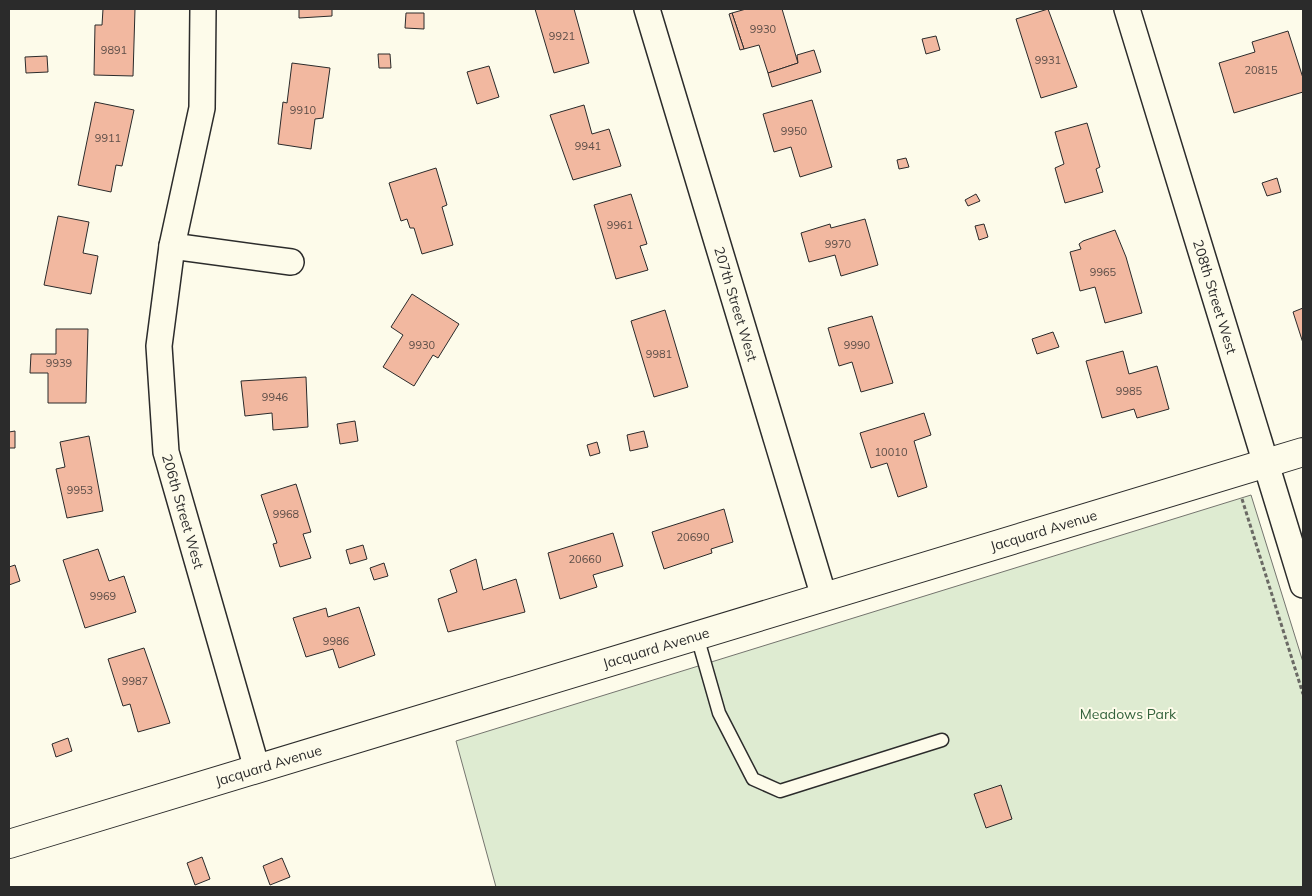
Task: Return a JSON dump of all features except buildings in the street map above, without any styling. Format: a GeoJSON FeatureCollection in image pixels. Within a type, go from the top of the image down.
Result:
{"type":"FeatureCollection","features":[{"type":"Feature","properties":{"kind":"street","name":"206th Street West"},"geometry":{"type":"LineString","coordinates":[[203,9],[202,108],[172,246],[159,346],[166,452],[257,769]]}},
{"type":"Feature","properties":{"kind":"street","name":"207th Street West"},"geometry":{"type":"LineString","coordinates":[[647,9],[824,597]]}},
{"type":"Feature","properties":{"kind":"street","name":"208th Street West"},"geometry":{"type":"LineString","coordinates":[[1127,9],[1303,585]]}},
{"type":"Feature","properties":{"kind":"street"},"geometry":{"type":"LineString","coordinates":[[172,246],[291,262]]}},
{"type":"Feature","properties":{"kind":"street","name":"Jacquard Avenue"},"geometry":{"type":"LineString","coordinates":[[9,844],[1303,452]]}},
{"type":"Feature","properties":{"kind":"lane"},"geometry":{"type":"LineString","coordinates":[[697,636],[719,713],[753,779],[780,791],[942,740]]}},
{"type":"Feature","properties":{"kind":"path"},"geometry":{"type":"LineString","coordinates":[[1234,473],[1303,694]]}},
{"type":"Feature","properties":{"kind":"green space","name":"Meadows Park"},"geometry":{"type":"Polygon","coordinates":[[[1251,495],[1303,662],[1303,887],[496,887],[456,741],[1251,495]]]}}]}
